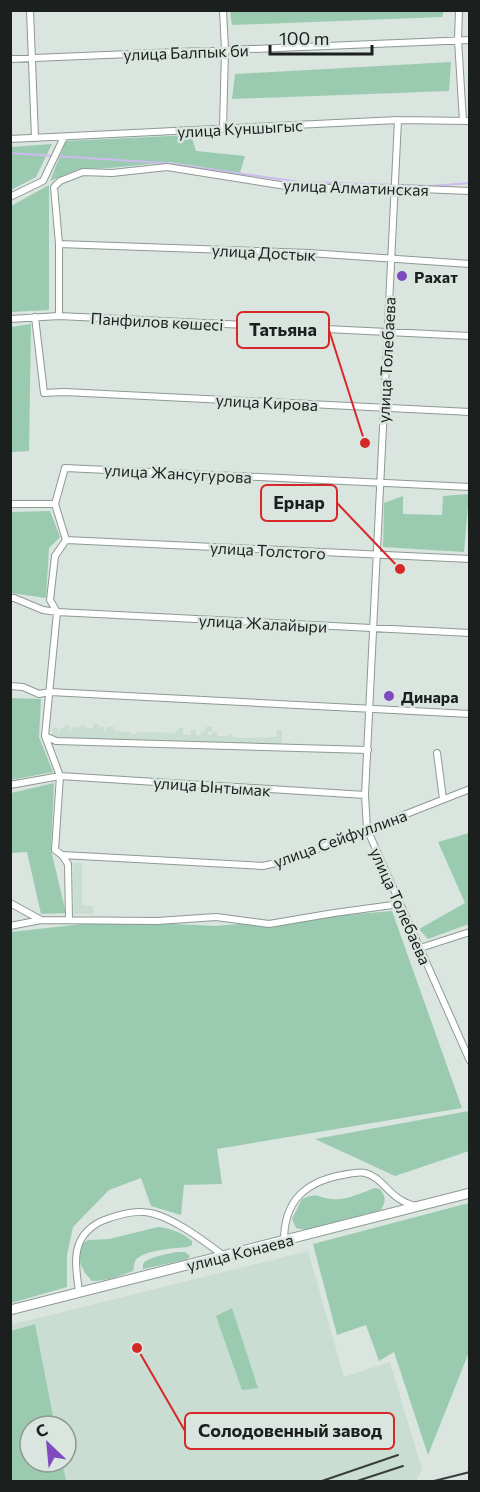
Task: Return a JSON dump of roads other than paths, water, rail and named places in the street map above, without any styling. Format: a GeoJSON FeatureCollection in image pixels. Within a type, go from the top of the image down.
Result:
{"type":"FeatureCollection","features":[{"type":"Feature","properties":{"kind":"main road","name":"улица Конаева"},"geometry":{"type":"LineString","coordinates":[[10,1310],[470,1193]]}},
{"type":"Feature","properties":{"kind":"street"},"geometry":{"type":"LineString","coordinates":[[30,10],[35,138]]}},
{"type":"Feature","properties":{"kind":"street"},"geometry":{"type":"LineString","coordinates":[[223,10],[225,50],[223,129]]}},
{"type":"Feature","properties":{"kind":"street"},"geometry":{"type":"LineString","coordinates":[[459,10],[458,40],[466,121]]}},
{"type":"Feature","properties":{"kind":"street","name":"улица Балпык би"},"geometry":{"type":"LineString","coordinates":[[10,59],[470,40]]}},
{"type":"Feature","properties":{"kind":"street","name":"улица Куншыгыс"},"geometry":{"type":"LineString","coordinates":[[10,139],[398,120],[466,121]]}},
{"type":"Feature","properties":{"kind":"street","name":"улица Толебаева"},"geometry":{"type":"LineString","coordinates":[[398,120],[365,795],[367,829],[470,1061]]}},
{"type":"Feature","properties":{"kind":"street"},"geometry":{"type":"LineString","coordinates":[[10,197],[44,181],[64,137]]}},
{"type":"Feature","properties":{"kind":"street","name":"улица Алматинская"},"geometry":{"type":"LineString","coordinates":[[59,244],[54,187],[60,181],[83,172],[112,173],[167,166],[299,188],[470,191]]}},
{"type":"Feature","properties":{"kind":"street"},"geometry":{"type":"LineString","coordinates":[[59,244],[59,316]]}},
{"type":"Feature","properties":{"kind":"street","name":"улица Достык"},"geometry":{"type":"LineString","coordinates":[[59,244],[309,253],[470,264]]}},
{"type":"Feature","properties":{"kind":"street","name":"Панфилов көшесі"},"geometry":{"type":"LineString","coordinates":[[10,319],[59,316],[470,336]]}},
{"type":"Feature","properties":{"kind":"street","name":"улица Кирова"},"geometry":{"type":"LineString","coordinates":[[35,317],[44,393],[64,392],[470,412]]}},
{"type":"Feature","properties":{"kind":"street","name":"улица Жансугурова"},"geometry":{"type":"LineString","coordinates":[[55,504],[65,468],[470,487]]}},
{"type":"Feature","properties":{"kind":"street"},"geometry":{"type":"LineString","coordinates":[[10,504],[55,504],[66,540],[55,556],[50,600],[57,612],[45,736],[60,776],[55,850],[68,864],[69,920]]}},
{"type":"Feature","properties":{"kind":"street","name":"улица Толстого"},"geometry":{"type":"LineString","coordinates":[[66,540],[470,559]]}},
{"type":"Feature","properties":{"kind":"street","name":"улица Жалайыри"},"geometry":{"type":"LineString","coordinates":[[10,598],[43,610],[57,612],[470,633]]}},
{"type":"Feature","properties":{"kind":"street"},"geometry":{"type":"LineString","coordinates":[[10,686],[23,687],[39,694],[50,692],[470,714]]}},
{"type":"Feature","properties":{"kind":"street"},"geometry":{"type":"LineString","coordinates":[[45,736],[56,741],[368,750]]}},
{"type":"Feature","properties":{"kind":"street"},"geometry":{"type":"LineString","coordinates":[[437,753],[443,799]]}},
{"type":"Feature","properties":{"kind":"street","name":"улица Ынтымак"},"geometry":{"type":"LineString","coordinates":[[10,785],[60,776],[365,795]]}},
{"type":"Feature","properties":{"kind":"street","name":"улица Сейфуллина"},"geometry":{"type":"LineString","coordinates":[[62,855],[263,866],[289,860],[470,789]]}},
{"type":"Feature","properties":{"kind":"street"},"geometry":{"type":"LineString","coordinates":[[10,903],[41,920]]}},
{"type":"Feature","properties":{"kind":"street"},"geometry":{"type":"LineString","coordinates":[[10,926],[41,920],[157,921],[216,917],[269,924],[400,904]]}},
{"type":"Feature","properties":{"kind":"street"},"geometry":{"type":"LineString","coordinates":[[420,948],[470,932]]}},
{"type":"Feature","properties":{"kind":"street"},"geometry":{"type":"LineString","coordinates":[[284,1241],[287,1222],[297,1197],[305,1190],[330,1177],[365,1173],[379,1181],[399,1200],[418,1207]]}},
{"type":"Feature","properties":{"kind":"street"},"geometry":{"type":"LineString","coordinates":[[79,1293],[76,1252],[83,1235],[98,1222],[121,1214],[144,1212],[164,1218],[196,1235],[224,1256]]}},
{"type":"Feature","properties":{"kind":"waterway"},"geometry":{"type":"LineString","coordinates":[[10,153],[164,163],[300,182],[432,186],[470,183]]}},
{"type":"Feature","properties":{"kind":"railway"},"geometry":{"type":"LineString","coordinates":[[319,1482],[398,1455]]}},
{"type":"Feature","properties":{"kind":"railway"},"geometry":{"type":"LineString","coordinates":[[354,1482],[403,1466]]}},
{"type":"Feature","properties":{"kind":"railway"},"geometry":{"type":"LineString","coordinates":[[430,1482],[470,1472]]}},
{"type":"Feature","properties":{"kind":"place","name":"Рахат"},"geometry":{"type":"Point","coordinates":[402,276]}},
{"type":"Feature","properties":{"kind":"place","name":"Татьяна"},"geometry":{"type":"Point","coordinates":[365,443]}},
{"type":"Feature","properties":{"kind":"place","name":"Ернар"},"geometry":{"type":"Point","coordinates":[400,569]}},
{"type":"Feature","properties":{"kind":"place","name":"Динара"},"geometry":{"type":"Point","coordinates":[389,696]}},
{"type":"Feature","properties":{"kind":"place","name":"Солодовенный завод"},"geometry":{"type":"Point","coordinates":[137,1348]}}]}
